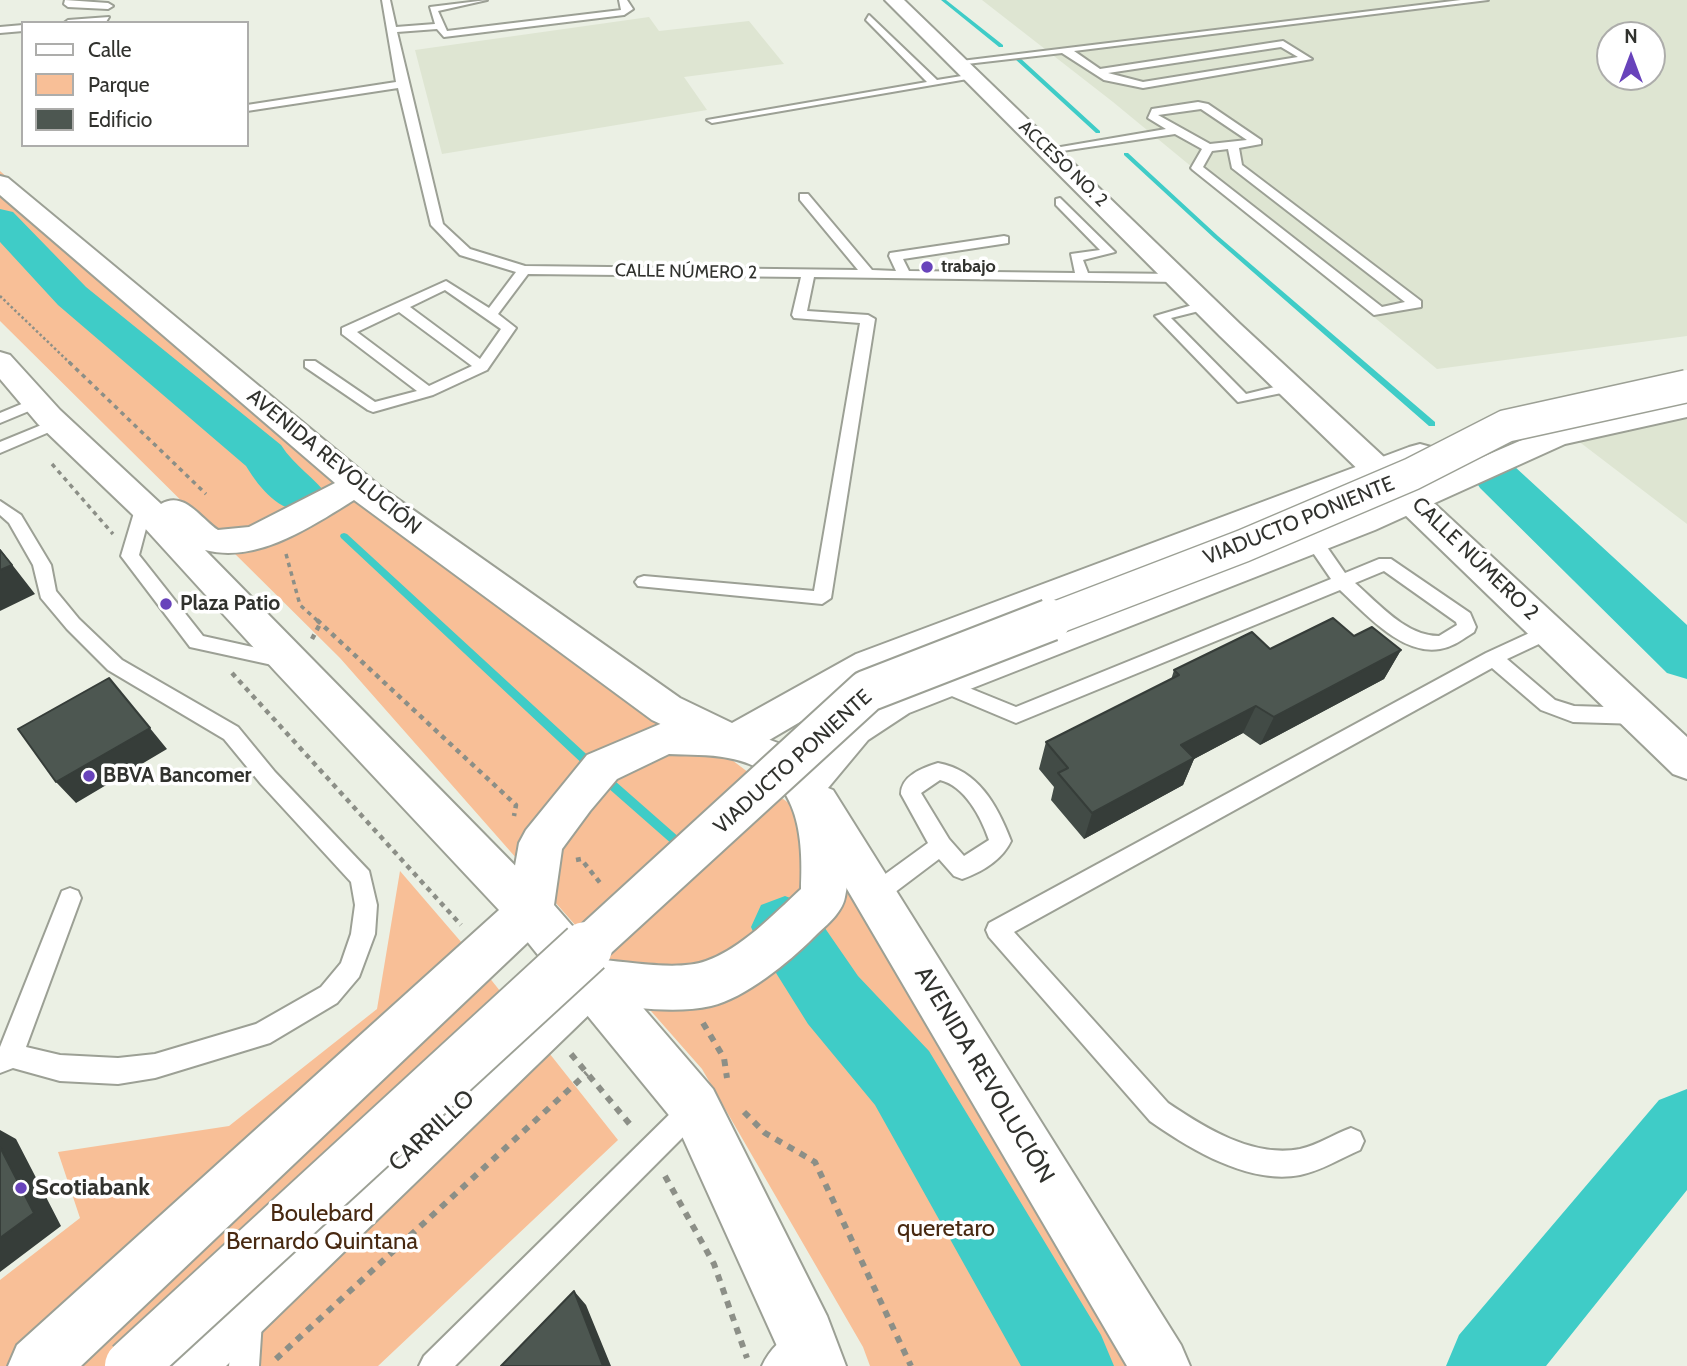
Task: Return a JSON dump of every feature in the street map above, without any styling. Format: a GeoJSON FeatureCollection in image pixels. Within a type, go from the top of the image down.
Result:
{"type":"FeatureCollection","features":[{"type":"Feature","properties":{"kind":"main road","name":"ACCESO NO. 2"},"geometry":{"type":"LineString","coordinates":[[894,0],[1230,330]]}},
{"type":"Feature","properties":{"kind":"main road","name":"AVENIDA REVOLUCIÓN"},"geometry":{"type":"LineString","coordinates":[[12,192],[349,489],[666,709],[733,742],[780,761],[806,784],[1160,1366]]}},
{"type":"Feature","properties":{"kind":"main road","name":"CALLE NÚMERO 2"},"geometry":{"type":"LineString","coordinates":[[1230,330],[1291,387],[1389,467],[1411,499],[1687,762]]}},
{"type":"Feature","properties":{"kind":"main road"},"geometry":{"type":"LineString","coordinates":[[0,360],[46,413],[144,506],[288,661],[530,911],[590,982],[721,1100],[799,1356]]}},
{"type":"Feature","properties":{"kind":"main road"},"geometry":{"type":"LineString","coordinates":[[38,1366],[530,911],[541,843],[601,767],[666,738],[733,742],[869,664],[1389,467],[1483,426],[1630,388],[1687,378]]}},
{"type":"Feature","properties":{"kind":"main road","name":"VIADUCTO PONIENTE"},"geometry":{"type":"LineString","coordinates":[[131,1366],[867,691],[1243,546],[1412,474],[1506,426],[1687,386]]}},
{"type":"Feature","properties":{"kind":"main road"},"geometry":{"type":"LineString","coordinates":[[590,982],[683,986],[713,983],[775,945],[823,897],[825,849],[806,784],[855,729],[895,702],[1314,541],[1556,437],[1687,408]]}},
{"type":"Feature","properties":{"kind":"main road"},"geometry":{"type":"LineString","coordinates":[[106,472],[142,477],[208,540],[228,543],[271,531],[349,489]]}},
{"type":"Feature","properties":{"kind":"main road","name":"CARRILLO"},"geometry":{"type":"LineString","coordinates":[[183,1366],[590,982]]}},
{"type":"Feature","properties":{"kind":"lane"},"geometry":{"type":"LineString","coordinates":[[69,0],[68,4],[109,3],[105,21]]}},
{"type":"Feature","properties":{"kind":"lane","name":"CALLE NÚMERO 2"},"geometry":{"type":"LineString","coordinates":[[386,0],[402,84],[437,225],[465,252],[524,270],[1180,278]]}},
{"type":"Feature","properties":{"kind":"lane"},"geometry":{"type":"LineString","coordinates":[[482,0],[436,6],[433,9],[434,15],[444,34],[453,36],[624,12],[628,9],[623,0]]}},
{"type":"Feature","properties":{"kind":"lane"},"geometry":{"type":"LineString","coordinates":[[712,120],[935,84],[966,70],[1065,50],[1484,0]]}},
{"type":"Feature","properties":{"kind":"lane"},"geometry":{"type":"LineString","coordinates":[[869,18],[935,84]]}},
{"type":"Feature","properties":{"kind":"lane"},"geometry":{"type":"LineString","coordinates":[[393,30],[440,26]]}},
{"type":"Feature","properties":{"kind":"lane"},"geometry":{"type":"LineString","coordinates":[[0,30],[21,28]]}},
{"type":"Feature","properties":{"kind":"lane"},"geometry":{"type":"LineString","coordinates":[[1065,50],[1098,72],[1119,82],[1143,85],[1307,59],[1283,44],[1098,72]]}},
{"type":"Feature","properties":{"kind":"lane"},"geometry":{"type":"LineString","coordinates":[[248,108],[402,84]]}},
{"type":"Feature","properties":{"kind":"lane"},"geometry":{"type":"LineString","coordinates":[[1198,105],[1257,142],[1233,147],[1208,149],[1173,131],[1151,113],[1198,105]]}},
{"type":"Feature","properties":{"kind":"lane"},"geometry":{"type":"LineString","coordinates":[[1049,150],[1173,131]]}},
{"type":"Feature","properties":{"kind":"lane"},"geometry":{"type":"LineString","coordinates":[[1208,149],[1197,168],[1379,313],[1416,304],[1236,166],[1233,147]]}},
{"type":"Feature","properties":{"kind":"lane"},"geometry":{"type":"LineString","coordinates":[[804,197],[868,274]]}},
{"type":"Feature","properties":{"kind":"lane"},"geometry":{"type":"LineString","coordinates":[[1060,202],[1110,252],[1076,257],[1083,276]]}},
{"type":"Feature","properties":{"kind":"lane"},"geometry":{"type":"LineString","coordinates":[[904,274],[895,256],[1004,240]]}},
{"type":"Feature","properties":{"kind":"lane"},"geometry":{"type":"LineString","coordinates":[[491,314],[524,270]]}},
{"type":"Feature","properties":{"kind":"lane"},"geometry":{"type":"LineString","coordinates":[[644,582],[822,598],[868,319],[799,315],[808,273]]}},
{"type":"Feature","properties":{"kind":"lane"},"geometry":{"type":"LineString","coordinates":[[310,364],[373,407],[428,392],[482,367],[509,328],[446,285],[347,331],[428,392]]}},
{"type":"Feature","properties":{"kind":"lane"},"geometry":{"type":"LineString","coordinates":[[1206,305],[1163,316],[1243,399],[1291,387]]}},
{"type":"Feature","properties":{"kind":"lane"},"geometry":{"type":"LineString","coordinates":[[400,306],[482,367]]}},
{"type":"Feature","properties":{"kind":"lane"},"geometry":{"type":"LineString","coordinates":[[0,418],[46,413]]}},
{"type":"Feature","properties":{"kind":"lane"},"geometry":{"type":"LineString","coordinates":[[0,448],[28,436],[46,413]]}},
{"type":"Feature","properties":{"kind":"lane"},"geometry":{"type":"LineString","coordinates":[[144,506],[130,556],[198,642],[288,661]]}},
{"type":"Feature","properties":{"kind":"lane"},"geometry":{"type":"LineString","coordinates":[[7,513],[41,565],[47,593],[73,624],[115,665],[231,733],[268,778],[361,878],[366,905],[363,934],[351,969],[329,995],[261,1035],[155,1066],[118,1071],[60,1069],[6,1058],[70,898]]}},
{"type":"Feature","properties":{"kind":"lane"},"geometry":{"type":"LineString","coordinates":[[942,684],[1016,715],[1342,582],[1385,563],[1453,609],[1464,618],[1467,627],[1441,643],[1428,643],[1408,637],[1342,582],[1314,541]]}},
{"type":"Feature","properties":{"kind":"lane"},"geometry":{"type":"LineString","coordinates":[[1351,1141],[1299,1162],[1269,1163],[1190,1134],[1159,1112],[997,930],[1493,658],[1549,631]]}},
{"type":"Feature","properties":{"kind":"lane"},"geometry":{"type":"LineString","coordinates":[[1493,658],[1548,705],[1573,714],[1639,716]]}},
{"type":"Feature","properties":{"kind":"lane"},"geometry":{"type":"LineString","coordinates":[[938,771],[950,771],[960,777],[995,826],[1000,841],[993,851],[962,869],[941,846],[913,801],[911,786],[938,771]]}},
{"type":"Feature","properties":{"kind":"lane"},"geometry":{"type":"LineString","coordinates":[[874,895],[941,846]]}},
{"type":"Feature","properties":{"kind":"lane"},"geometry":{"type":"LineString","coordinates":[[434,1366],[650,1154],[721,1100]]}},
{"type":"Feature","properties":{"kind":"lane"},"geometry":{"type":"LineString","coordinates":[[244,1366],[250,1303]]}},
{"type":"Feature","properties":{"kind":"path"},"geometry":{"type":"LineString","coordinates":[[0,296],[209,498]]}},
{"type":"Feature","properties":{"kind":"path"},"geometry":{"type":"LineString","coordinates":[[28,436],[122,545]]}},
{"type":"Feature","properties":{"kind":"path"},"geometry":{"type":"LineString","coordinates":[[271,531],[288,557],[300,605],[516,806],[512,825],[530,850],[560,862],[581,859],[606,889]]}},
{"type":"Feature","properties":{"kind":"path"},"geometry":{"type":"LineString","coordinates":[[222,663],[485,953]]}},
{"type":"Feature","properties":{"kind":"path"},"geometry":{"type":"LineString","coordinates":[[683,986],[724,1058],[721,1100],[765,1132],[815,1162],[911,1366]]}},
{"type":"Feature","properties":{"kind":"path"},"geometry":{"type":"LineString","coordinates":[[545,1024],[621,1112],[693,1217],[728,1295],[750,1366]]}},
{"type":"Feature","properties":{"kind":"path"},"geometry":{"type":"LineString","coordinates":[[269,1366],[587,1073]]}},
{"type":"Feature","properties":{"kind":"shaded area"},"geometry":{"type":"Polygon","coordinates":[[[982,0],[1687,0],[1687,336],[1437,369],[1113,102],[982,0]]]}},
{"type":"Feature","properties":{"kind":"shaded area"},"geometry":{"type":"Polygon","coordinates":[[[649,17],[659,31],[749,21],[784,64],[684,77],[707,110],[442,154],[415,50],[649,17]]]}},
{"type":"Feature","properties":{"kind":"shaded area"},"geometry":{"type":"Polygon","coordinates":[[[1687,410],[1687,524],[1573,437],[1687,410]]]}},
{"type":"Feature","properties":{"kind":"green space","name":"queretaro"},"geometry":{"type":"Polygon","coordinates":[[[0,171],[246,390],[845,846],[1184,1366],[870,1366],[863,1347],[702,1069],[340,658],[0,321],[0,171]]]}},
{"type":"Feature","properties":{"kind":"green space","name":"Boulebard Bernardo Quintana"},"geometry":{"type":"Polygon","coordinates":[[[400,871],[462,943],[618,1140],[378,1366],[0,1366],[0,1280],[80,1218],[58,1152],[229,1126],[377,1009],[400,871]]]}},
{"type":"Feature","properties":{"kind":"building"},"geometry":{"type":"Polygon","coordinates":[[[0,550],[12,565],[0,570],[0,550]]]}},
{"type":"Feature","properties":{"kind":"building"},"geometry":{"type":"Polygon","coordinates":[[[1333,618],[1354,636],[1372,627],[1401,650],[1274,717],[1256,706],[1181,745],[1194,758],[1092,813],[1058,773],[1068,768],[1046,742],[1179,675],[1174,670],[1252,632],[1270,649],[1333,618]]]}},
{"type":"Feature","properties":{"kind":"building"},"geometry":{"type":"Polygon","coordinates":[[[109,678],[150,728],[56,782],[18,729],[109,678]]]}},
{"type":"Feature","properties":{"kind":"building"},"geometry":{"type":"Polygon","coordinates":[[[0,1147],[34,1213],[0,1238],[0,1147]]]}},
{"type":"Feature","properties":{"kind":"building"},"geometry":{"type":"Polygon","coordinates":[[[574,1291],[603,1366],[501,1366],[574,1291]]]}},
{"type":"Feature","properties":{"kind":"waterway"},"geometry":{"type":"LineString","coordinates":[[943,0],[1001,46]]}},
{"type":"Feature","properties":{"kind":"waterway"},"geometry":{"type":"LineString","coordinates":[[1017,58],[1098,132]]}},
{"type":"Feature","properties":{"kind":"waterway"},"geometry":{"type":"LineString","coordinates":[[1126,154],[1216,237],[1432,424]]}},
{"type":"Feature","properties":{"kind":"waterway"},"geometry":{"type":"LineString","coordinates":[[0,220],[72,296],[264,456],[273,470],[304,498]]}},
{"type":"Feature","properties":{"kind":"waterway"},"geometry":{"type":"LineString","coordinates":[[1497,477],[1687,658]]}},
{"type":"Feature","properties":{"kind":"waterway"},"geometry":{"type":"LineString","coordinates":[[344,536],[592,766]]}},
{"type":"Feature","properties":{"kind":"waterway"},"geometry":{"type":"LineString","coordinates":[[603,777],[677,842]]}},
{"type":"Feature","properties":{"kind":"waterway"},"geometry":{"type":"LineString","coordinates":[[785,927],[833,1000],[902,1078],[1070,1366]]}},
{"type":"Feature","properties":{"kind":"waterway"},"geometry":{"type":"LineString","coordinates":[[1490,1366],[1687,1128]]}},
{"type":"Feature","properties":{"kind":"place","name":"trabajo"},"geometry":{"type":"Point","coordinates":[927,267]}},
{"type":"Feature","properties":{"kind":"place","name":"Plaza Patio"},"geometry":{"type":"Point","coordinates":[166,604]}},
{"type":"Feature","properties":{"kind":"place","name":"BBVA Bancomer"},"geometry":{"type":"Point","coordinates":[89,776]}},
{"type":"Feature","properties":{"kind":"place","name":"Scotiabank"},"geometry":{"type":"Point","coordinates":[21,1188]}}]}
